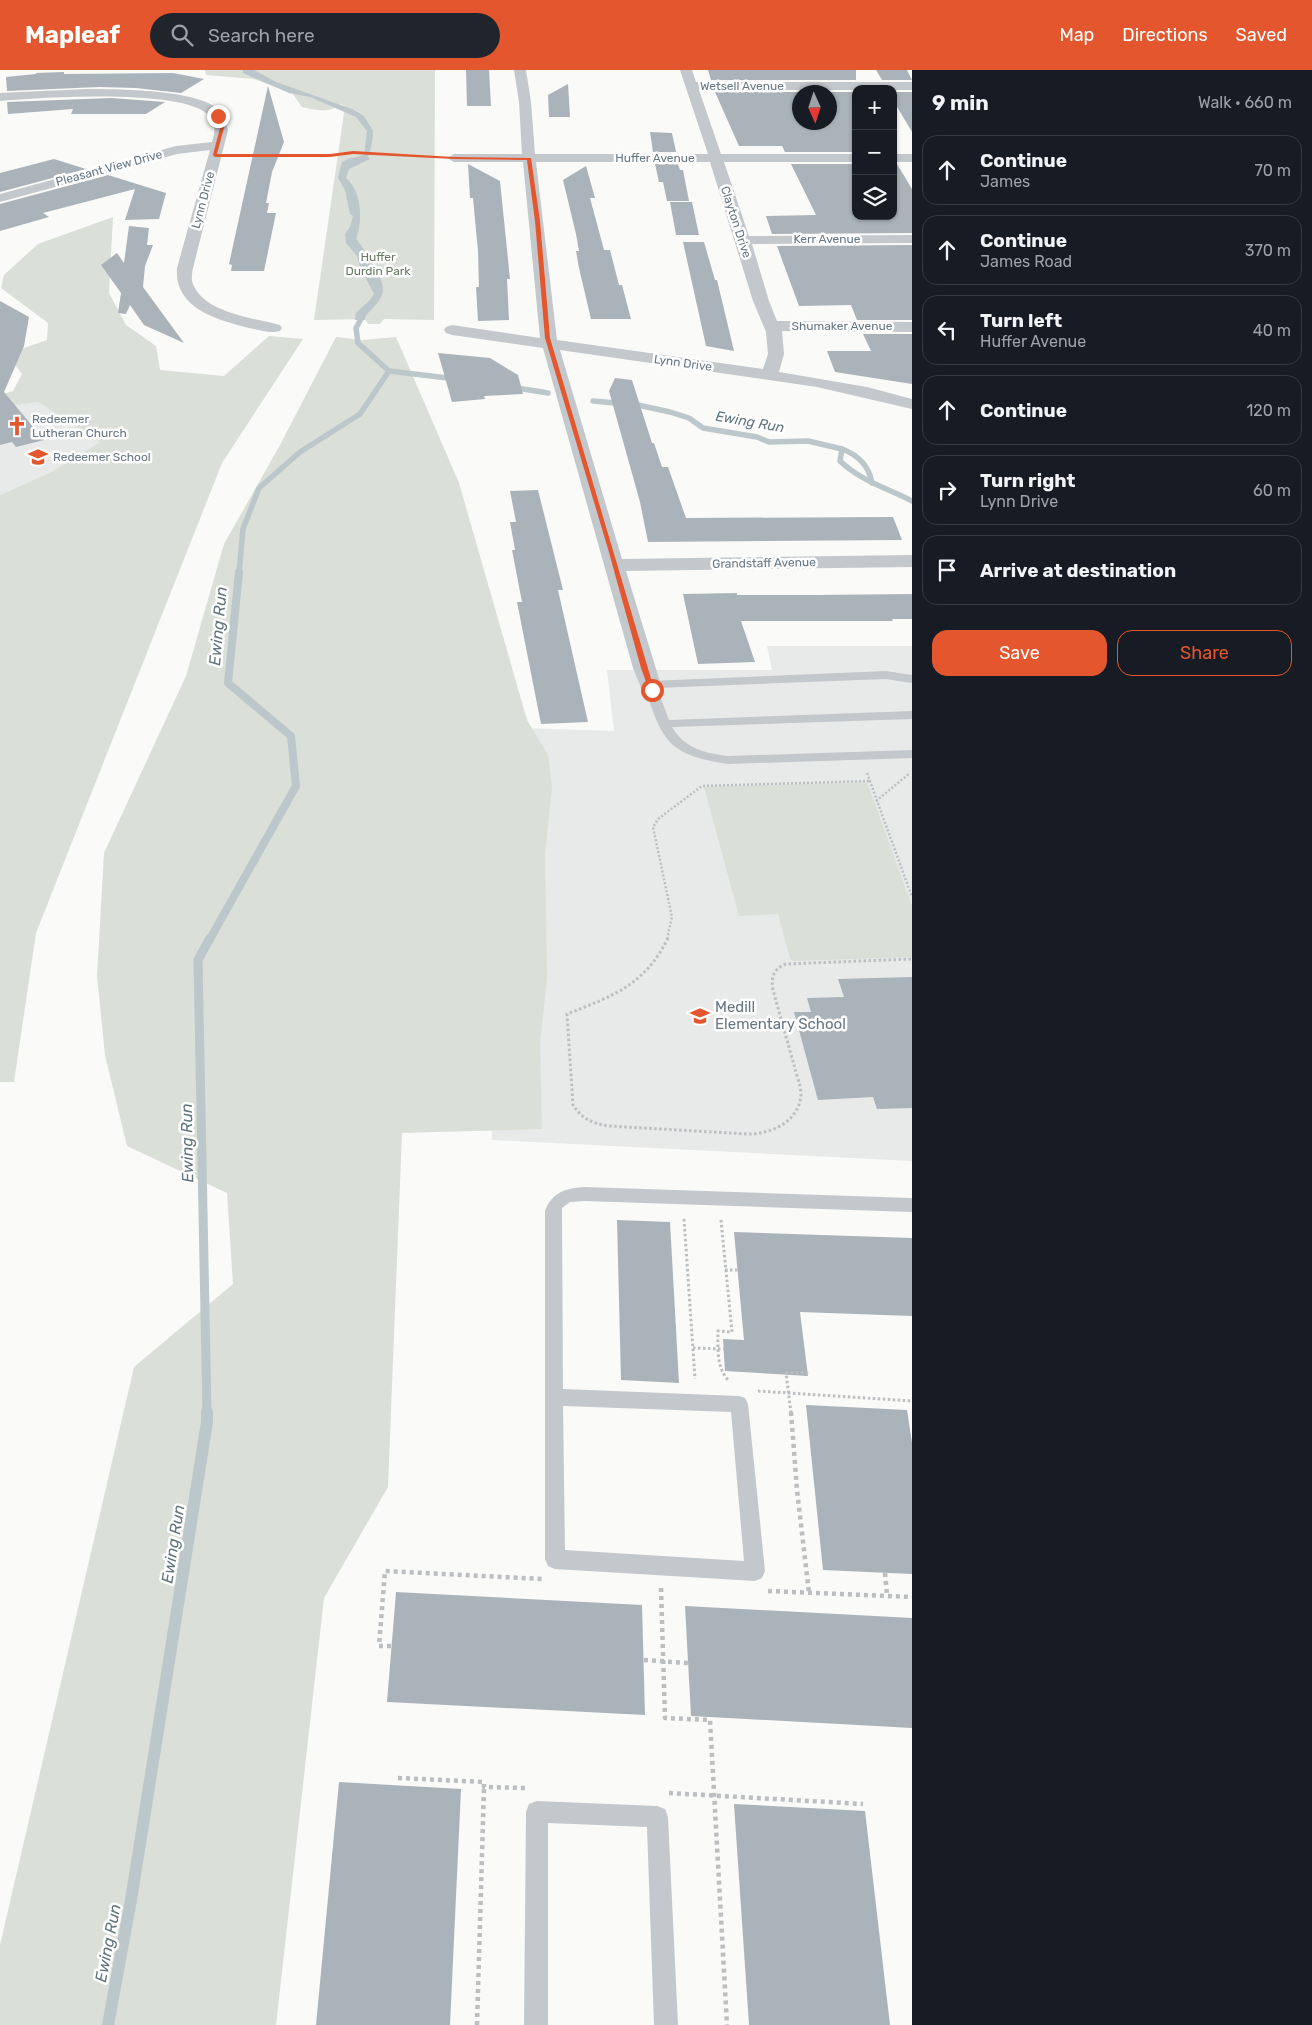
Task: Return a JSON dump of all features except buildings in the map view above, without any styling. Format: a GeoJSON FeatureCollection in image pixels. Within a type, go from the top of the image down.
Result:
{"type":"FeatureCollection","features":[{"type":"Feature","properties":{"kind":"street"},"geometry":{"type":"LineString","coordinates":[[520,70],[549,343],[650,685]]}},
{"type":"Feature","properties":{"kind":"street","name":"Clayton Drive"},"geometry":{"type":"LineString","coordinates":[[686,70],[743,240],[761,301],[772,326],[776,346],[770,375]]}},
{"type":"Feature","properties":{"kind":"street","name":"Wetsell Avenue"},"geometry":{"type":"LineString","coordinates":[[691,86],[912,86]]}},
{"type":"Feature","properties":{"kind":"street","name":"Lynn Drive"},"geometry":{"type":"LineString","coordinates":[[0,97],[127,92],[182,98],[207,108],[217,115],[223,124],[186,268],[185,285],[192,295],[209,308],[249,324],[274,328]]}},
{"type":"Feature","properties":{"kind":"street","name":"Pleasant View Drive"},"geometry":{"type":"LineString","coordinates":[[0,198],[176,150],[217,150]]}},
{"type":"Feature","properties":{"kind":"street","name":"Huffer Avenue"},"geometry":{"type":"LineString","coordinates":[[454,158],[852,158]]}},
{"type":"Feature","properties":{"kind":"street"},"geometry":{"type":"LineString","coordinates":[[897,158],[912,158]]}},
{"type":"Feature","properties":{"kind":"street","name":"Kerr Avenue"},"geometry":{"type":"LineString","coordinates":[[743,240],[912,239]]}},
{"type":"Feature","properties":{"kind":"street","name":"Shumaker Avenue"},"geometry":{"type":"LineString","coordinates":[[772,326],[912,327]]}},
{"type":"Feature","properties":{"kind":"street","name":"Lynn Drive"},"geometry":{"type":"LineString","coordinates":[[452,330],[770,375],[867,392],[912,404]]}},
{"type":"Feature","properties":{"kind":"street","name":"Grandstaff Avenue"},"geometry":{"type":"LineString","coordinates":[[615,565],[912,561]]}},
{"type":"Feature","properties":{"kind":"lane"},"geometry":{"type":"LineString","coordinates":[[912,679],[886,676],[650,685],[663,724],[676,743],[690,752],[706,758],[728,760],[912,754]]}},
{"type":"Feature","properties":{"kind":"lane"},"geometry":{"type":"LineString","coordinates":[[663,724],[912,715]]}},
{"type":"Feature","properties":{"kind":"lane"},"geometry":{"type":"LineString","coordinates":[[555,1396],[739,1404],[756,1571],[555,1560],[554,1204],[560,1198],[567,1195],[585,1194],[912,1205]]}},
{"type":"Feature","properties":{"kind":"lane"},"geometry":{"type":"LineString","coordinates":[[536,2025],[537,1812],[657,1817],[666,2025]]}},
{"type":"Feature","properties":{"kind":"path"},"geometry":{"type":"LineString","coordinates":[[217,150],[330,156],[353,152],[385,153],[454,158]]}},
{"type":"Feature","properties":{"kind":"path"},"geometry":{"type":"LineString","coordinates":[[876,801],[912,771]]}},
{"type":"Feature","properties":{"kind":"path"},"geometry":{"type":"LineString","coordinates":[[912,897],[869,780],[702,786],[658,818],[653,827],[672,917],[668,938],[659,956],[645,973],[624,989],[567,1014],[573,1105],[578,1116],[590,1122],[608,1126],[740,1133],[765,1133],[779,1128],[791,1118],[801,1102],[801,1092],[773,990],[771,980],[773,972],[778,967],[786,964],[912,959]]}},
{"type":"Feature","properties":{"kind":"path"},"geometry":{"type":"LineString","coordinates":[[720,1218],[732,1332],[718,1331],[722,1349],[721,1373],[732,1384]]}},
{"type":"Feature","properties":{"kind":"path"},"geometry":{"type":"LineString","coordinates":[[684,1221],[695,1388]]}},
{"type":"Feature","properties":{"kind":"path"},"geometry":{"type":"LineString","coordinates":[[725,1270],[738,1270]]}},
{"type":"Feature","properties":{"kind":"path"},"geometry":{"type":"LineString","coordinates":[[693,1348],[722,1349]]}},
{"type":"Feature","properties":{"kind":"path"},"geometry":{"type":"LineString","coordinates":[[809,1373],[786,1373],[790,1394],[797,1490],[810,1593]]}},
{"type":"Feature","properties":{"kind":"path"},"geometry":{"type":"LineString","coordinates":[[757,1391],[912,1401]]}},
{"type":"Feature","properties":{"kind":"path"},"geometry":{"type":"LineString","coordinates":[[885,1573],[887,1595]]}},
{"type":"Feature","properties":{"kind":"path"},"geometry":{"type":"LineString","coordinates":[[660,1585],[665,1718],[710,1720],[727,2025]]}},
{"type":"Feature","properties":{"kind":"path"},"geometry":{"type":"LineString","coordinates":[[644,1660],[688,1663]]}},
{"type":"Feature","properties":{"kind":"path"},"geometry":{"type":"LineString","coordinates":[[478,2025],[484,1787]]}},
{"type":"Feature","properties":{"kind":"shaded area"},"geometry":{"type":"Polygon","coordinates":[[[243,70],[254,70],[276,82],[352,109],[364,116],[373,131],[368,157],[370,159],[349,169],[346,178],[355,190],[360,207],[360,224],[356,239],[373,264],[383,286],[381,298],[365,316],[365,320],[355,320],[356,313],[374,294],[360,267],[357,256],[346,243],[345,234],[350,227],[353,216],[350,214],[345,190],[338,178],[342,162],[364,155],[367,131],[356,117],[310,97],[289,93],[243,73],[243,70]]]}},
{"type":"Feature","properties":{"kind":"shaded area","name":"Redeemer School"},"geometry":{"type":"Polygon","coordinates":[[[38,402],[100,442],[51,472],[0,495],[0,407],[38,402]]]}},
{"type":"Feature","properties":{"kind":"shaded area","name":"Medill Elementary School"},"geometry":{"type":"Polygon","coordinates":[[[767,646],[912,646],[912,1161],[492,1140],[485,892],[461,726],[614,731],[607,670],[772,670],[767,646]]]}},
{"type":"Feature","properties":{"kind":"green space","name":"Huffer Durdin Park"},"geometry":{"type":"Polygon","coordinates":[[[205,70],[435,70],[434,320],[384,319],[380,324],[368,324],[365,319],[314,320],[345,106],[340,104],[327,110],[302,107],[292,93],[254,79],[206,75],[205,70]]]}},
{"type":"Feature","properties":{"kind":"green space"},"geometry":{"type":"Polygon","coordinates":[[[113,217],[109,293],[126,325],[156,346],[160,370],[224,376],[269,336],[303,339],[222,463],[36,933],[14,1082],[0,1082],[0,495],[51,472],[100,442],[38,402],[0,407],[0,395],[13,391],[22,374],[7,354],[47,340],[48,323],[1,288],[4,275],[38,244],[113,217]]]}},
{"type":"Feature","properties":{"kind":"green space"},"geometry":{"type":"Polygon","coordinates":[[[336,337],[362,340],[396,337],[459,483],[527,720],[548,755],[552,787],[545,854],[547,978],[540,1044],[542,1129],[402,1133],[388,1487],[324,1598],[276,2025],[0,2025],[0,1945],[134,1367],[233,1284],[227,1193],[127,1146],[105,1055],[97,976],[104,853],[186,676],[224,544],[280,445],[336,337]]]}},
{"type":"Feature","properties":{"kind":"green space"},"geometry":{"type":"Polygon","coordinates":[[[867,782],[912,906],[912,957],[793,961],[790,958],[778,914],[739,916],[704,787],[867,782]]]}},
{"type":"Feature","properties":{"kind":"waterway","name":"Ewing Run"},"geometry":{"type":"LineString","coordinates":[[366,310],[356,328],[358,343],[389,371]]}},
{"type":"Feature","properties":{"kind":"waterway","name":"Ewing Run"},"geometry":{"type":"LineString","coordinates":[[239,573],[243,529],[259,488],[300,452],[360,414],[389,371]]}},
{"type":"Feature","properties":{"kind":"waterway","name":"Ewing Run"},"geometry":{"type":"LineString","coordinates":[[389,371],[456,379]]}},
{"type":"Feature","properties":{"kind":"waterway","name":"Ewing Run"},"geometry":{"type":"LineString","coordinates":[[511,387],[548,393]]}},
{"type":"Feature","properties":{"kind":"waterway","name":"Ewing Run"},"geometry":{"type":"LineString","coordinates":[[593,401],[638,405],[670,412],[689,418],[703,428],[757,437],[769,442],[808,441],[842,449]]}},
{"type":"Feature","properties":{"kind":"waterway"},"geometry":{"type":"LineString","coordinates":[[842,449],[853,454],[862,462],[871,477],[872,482]]}},
{"type":"Feature","properties":{"kind":"waterway","name":"Ewing Run"},"geometry":{"type":"LineString","coordinates":[[842,449],[840,461],[872,482]]}},
{"type":"Feature","properties":{"kind":"waterway","name":"Ewing Run"},"geometry":{"type":"LineString","coordinates":[[872,482],[912,501]]}},
{"type":"Feature","properties":{"kind":"waterway","name":"Ewing Run"},"geometry":{"type":"LineString","coordinates":[[210,939],[296,786],[291,736],[228,683],[239,572]]}},
{"type":"Feature","properties":{"kind":"waterway","name":"Ewing Run"},"geometry":{"type":"LineString","coordinates":[[207,1413],[198,960],[210,938]]}},
{"type":"Feature","properties":{"kind":"waterway","name":"Ewing Run"},"geometry":{"type":"LineString","coordinates":[[108,2025],[131,1900],[207,1413]]}},
{"type":"Feature","properties":{"kind":"place","name":"Redeemer Lutheran Church"},"geometry":{"type":"Point","coordinates":[17,426]}},
{"type":"Feature","properties":{"kind":"place","name":"Redeemer School"},"geometry":{"type":"Point","coordinates":[38,457]}},
{"type":"Feature","properties":{"kind":"place","name":"Medill Elementary School"},"geometry":{"type":"Point","coordinates":[700,1016]}},
{"type":"Feature","properties":{"kind":"route"},"geometry":{"type":"LineString","coordinates":[[218,116],[223,124],[215,155],[330,156],[353,152],[454,158],[529,158],[538,221],[548,338],[652,690]]}}]}
